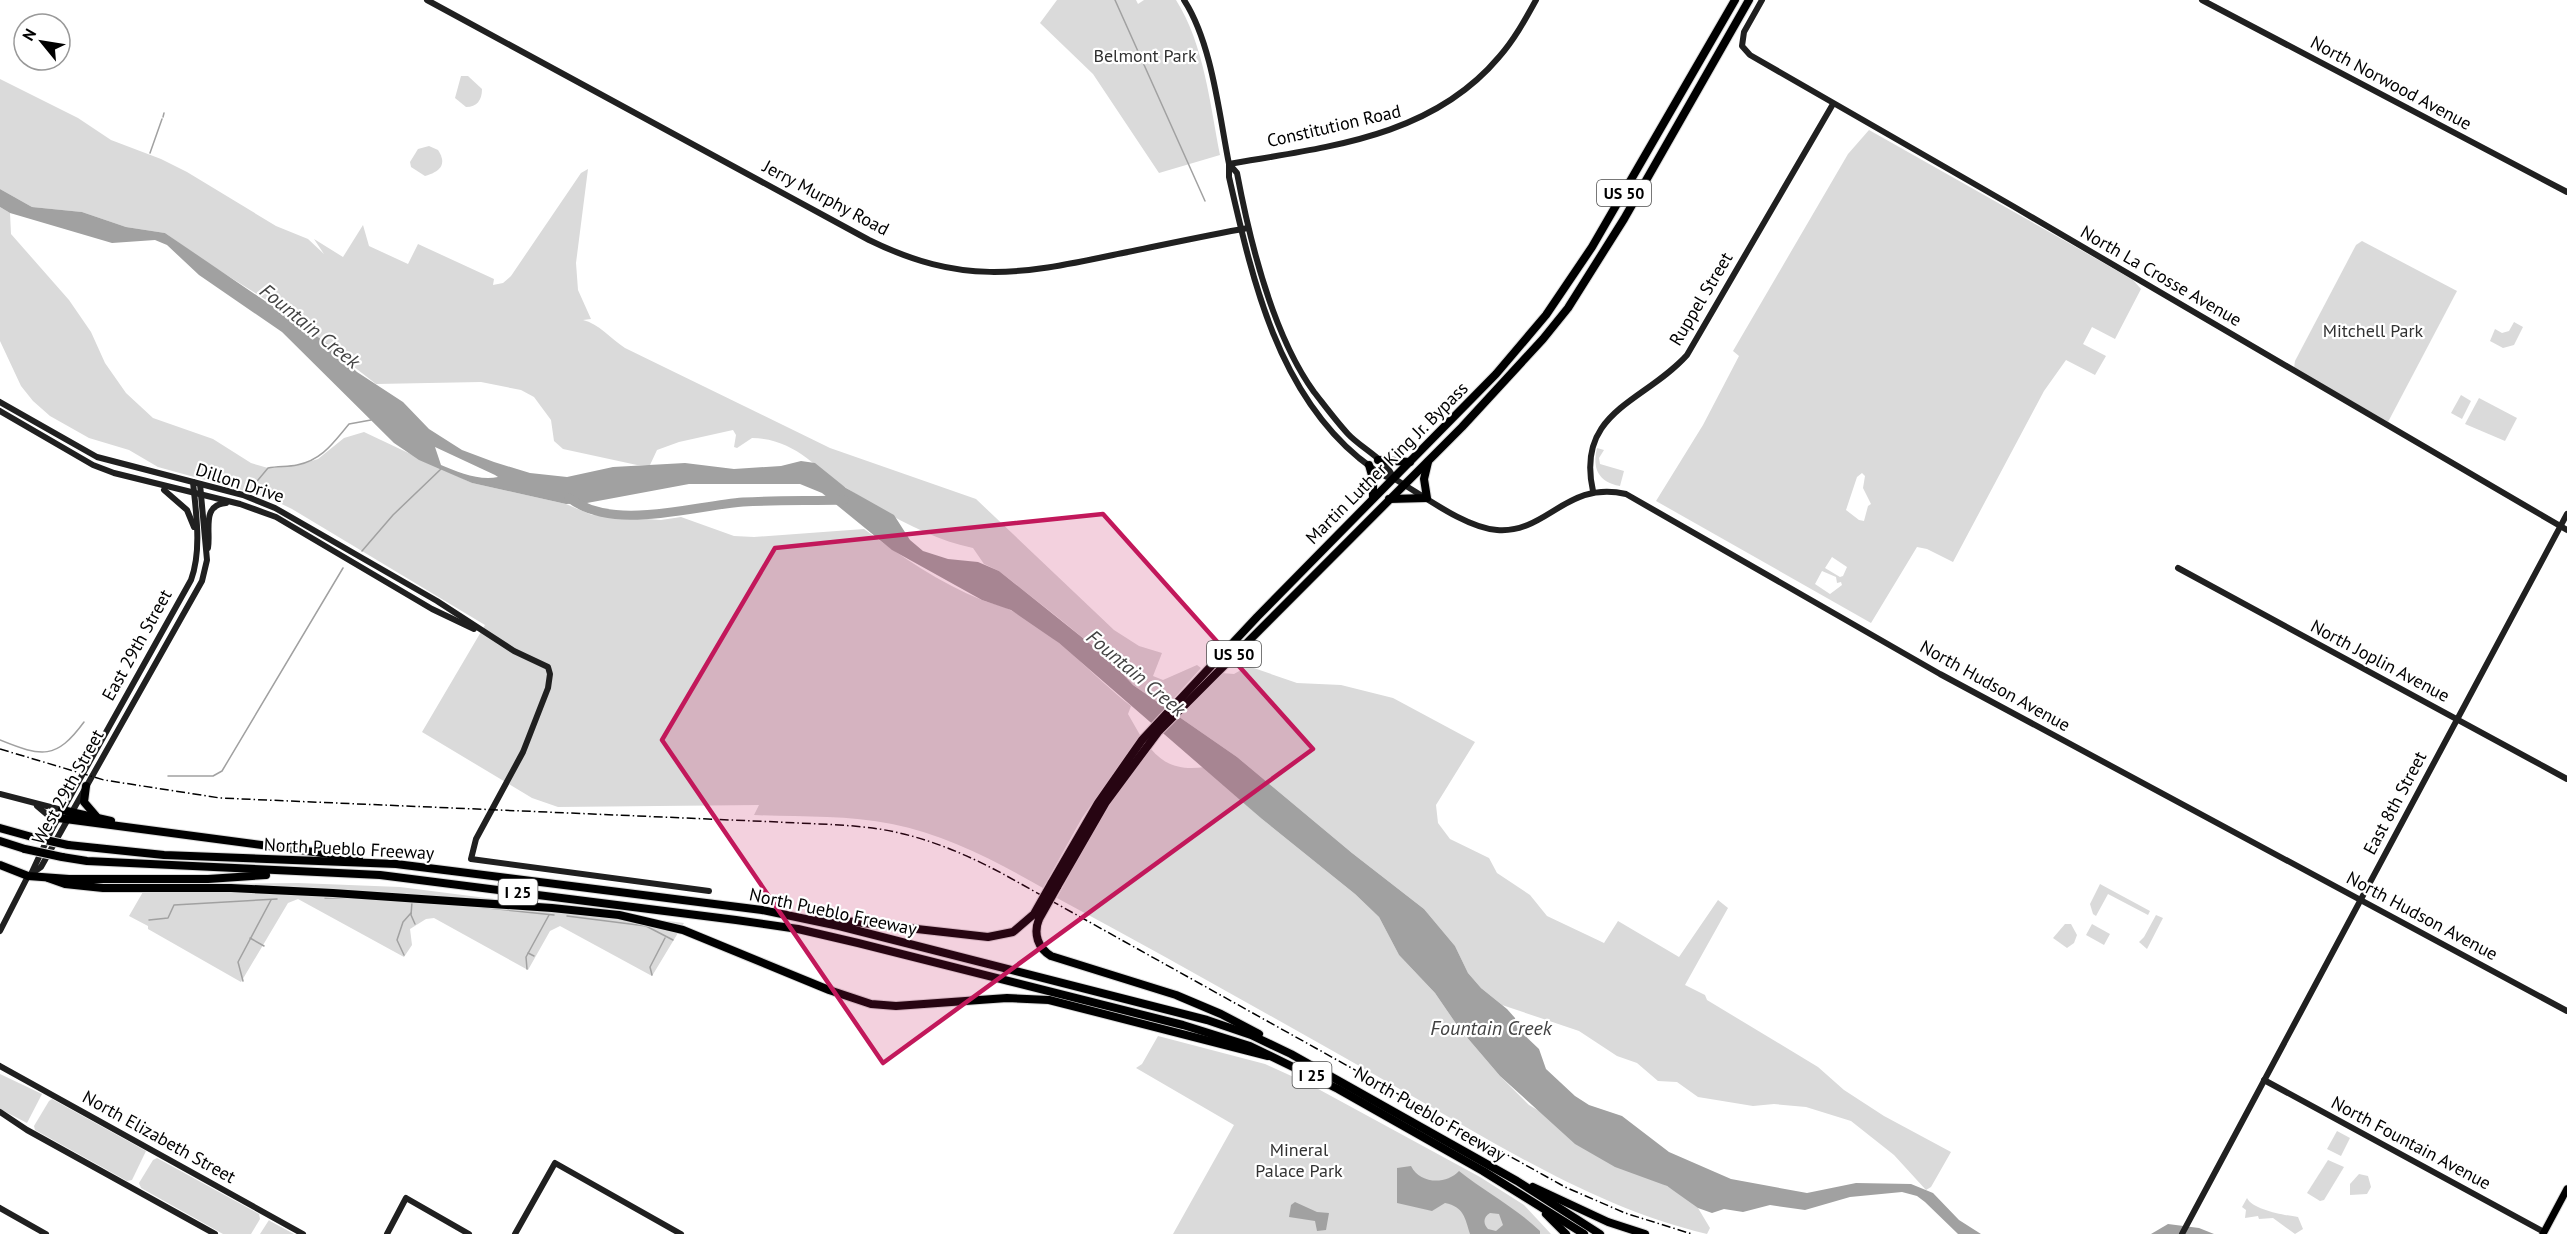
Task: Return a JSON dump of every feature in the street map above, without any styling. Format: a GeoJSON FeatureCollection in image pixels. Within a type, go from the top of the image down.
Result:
{"type":"FeatureCollection","features":[{"type":"Feature","properties":{"kind":"highway","name":"Martin Luther King Jr. Bypass"},"geometry":{"type":"LineString","coordinates":[[792,915],[988,937],[1013,932],[1037,917],[1122,772],[1180,702],[1373,498],[1496,374],[1563,293],[1615,208],[1735,0]]}},
{"type":"Feature","properties":{"kind":"highway","name":"Martin Luther King Jr. Bypass"},"geometry":{"type":"LineString","coordinates":[[1180,702],[1404,485],[1508,379],[1568,308],[1624,219],[1749,0]]}},
{"type":"Feature","properties":{"kind":"highway"},"geometry":{"type":"LineString","coordinates":[[1378,460],[1410,462]]}},
{"type":"Feature","properties":{"kind":"highway"},"geometry":{"type":"LineString","coordinates":[[1389,500],[1427,498],[1424,479],[1428,460]]}},
{"type":"Feature","properties":{"kind":"highway"},"geometry":{"type":"LineString","coordinates":[[1369,465],[1373,479],[1373,498]]}},
{"type":"Feature","properties":{"kind":"highway"},"geometry":{"type":"LineString","coordinates":[[86,786],[84,802],[97,817]]}},
{"type":"Feature","properties":{"kind":"highway"},"geometry":{"type":"LineString","coordinates":[[62,810],[70,816],[133,828],[289,847],[396,864]]}},
{"type":"Feature","properties":{"kind":"highway"},"geometry":{"type":"LineString","coordinates":[[58,818],[97,817],[133,828]]}},
{"type":"Feature","properties":{"kind":"highway","name":"North Pueblo Freeway"},"geometry":{"type":"LineString","coordinates":[[0,828],[68,845],[164,855],[396,864],[792,915],[1207,1020],[1251,1035],[1291,1054],[1517,1181],[1600,1234]]}},
{"type":"Feature","properties":{"kind":"highway","name":"North Pueblo Freeway"},"geometry":{"type":"LineString","coordinates":[[0,841],[25,849],[87,861],[380,875],[798,929],[1183,1025],[1219,1035],[1279,1058],[1463,1160],[1584,1234]]}},
{"type":"Feature","properties":{"kind":"highway"},"geometry":{"type":"LineString","coordinates":[[0,865],[65,884],[103,888],[231,888],[333,893],[532,906],[619,915],[682,930],[829,990],[871,1004],[896,1006],[1007,998],[1040,999],[1151,1024],[1255,1054],[1279,1058]]}},
{"type":"Feature","properties":{"kind":"highway"},"geometry":{"type":"LineString","coordinates":[[48,878],[208,879],[299,872]]}},
{"type":"Feature","properties":{"kind":"highway"},"geometry":{"type":"LineString","coordinates":[[1037,917],[1037,940],[1051,956],[1202,1006],[1235,1021],[1291,1054]]}},
{"type":"Feature","properties":{"kind":"highway"},"geometry":{"type":"LineString","coordinates":[[1517,1181],[1553,1195],[1608,1222],[1645,1234]]}},
{"type":"Feature","properties":{"kind":"highway"},"geometry":{"type":"LineString","coordinates":[[1536,1205],[1566,1234]]}},
{"type":"Feature","properties":{"kind":"main road"},"geometry":{"type":"LineString","coordinates":[[2543,1233],[2567,1189]]}},
{"type":"Feature","properties":{"kind":"street","name":"Jerry Murphy Road"},"geometry":{"type":"LineString","coordinates":[[427,0],[869,240],[919,261],[984,272],[1028,272],[1244,229]]}},
{"type":"Feature","properties":{"kind":"street"},"geometry":{"type":"LineString","coordinates":[[1184,0],[1197,27],[1208,62],[1229,164],[1229,177],[1244,229],[1282,331],[1312,389],[1349,435],[1404,485],[1467,521],[1497,530],[1524,526],[1593,491]]}},
{"type":"Feature","properties":{"kind":"street","name":"Constitution Road"},"geometry":{"type":"LineString","coordinates":[[1229,164],[1386,133],[1424,117],[1454,99],[1487,70],[1517,33],[1536,0]]}},
{"type":"Feature","properties":{"kind":"street","name":"North La Crosse Avenue"},"geometry":{"type":"LineString","coordinates":[[1762,0],[1744,32],[1742,46],[1750,55],[2564,528]]}},
{"type":"Feature","properties":{"kind":"street","name":"North Norwood Avenue"},"geometry":{"type":"LineString","coordinates":[[2202,0],[2567,192]]}},
{"type":"Feature","properties":{"kind":"street","name":"Ruppel Street"},"geometry":{"type":"LineString","coordinates":[[1593,491],[1589,472],[1591,453],[1604,423],[1616,409],[1671,373],[1687,355],[1833,104]]}},
{"type":"Feature","properties":{"kind":"street"},"geometry":{"type":"LineString","coordinates":[[1244,229],[1251,274],[1273,334],[1304,395],[1326,426],[1384,478],[1394,478]]}},
{"type":"Feature","properties":{"kind":"street","name":"Dillon Drive"},"geometry":{"type":"LineString","coordinates":[[0,402],[97,456],[243,495],[305,523],[491,636],[548,667],[550,674],[532,731],[476,839],[471,860],[709,891]]}},
{"type":"Feature","properties":{"kind":"street","name":"Dillon Drive"},"geometry":{"type":"LineString","coordinates":[[0,411],[93,465],[145,482],[230,502],[276,517],[432,609],[491,636]]}},
{"type":"Feature","properties":{"kind":"street"},"geometry":{"type":"LineString","coordinates":[[145,482],[169,492],[180,501],[187,510],[197,537]]}},
{"type":"Feature","properties":{"kind":"street","name":"East 29th Street"},"geometry":{"type":"LineString","coordinates":[[163,651],[202,581],[207,560],[197,483]]}},
{"type":"Feature","properties":{"kind":"street","name":"North Hudson Avenue"},"geometry":{"type":"LineString","coordinates":[[1593,491],[1611,490],[1626,494],[1653,508],[1940,674],[2567,1011]]}},
{"type":"Feature","properties":{"kind":"street","name":"East 29th Street"},"geometry":{"type":"LineString","coordinates":[[62,810],[191,580],[195,568],[198,495]]}},
{"type":"Feature","properties":{"kind":"street"},"geometry":{"type":"LineString","coordinates":[[207,560],[210,540],[208,520],[211,510],[219,503],[230,502]]}},
{"type":"Feature","properties":{"kind":"street","name":"East 8th Street"},"geometry":{"type":"LineString","coordinates":[[2182,1234],[2457,719],[2564,528],[2567,514]]}},
{"type":"Feature","properties":{"kind":"street","name":"North Joplin Avenue"},"geometry":{"type":"LineString","coordinates":[[2178,568],[2567,779]]}},
{"type":"Feature","properties":{"kind":"street","name":"West 29th Street"},"geometry":{"type":"LineString","coordinates":[[30,874],[40,867],[163,651]]}},
{"type":"Feature","properties":{"kind":"street"},"geometry":{"type":"LineString","coordinates":[[0,794],[62,810]]}},
{"type":"Feature","properties":{"kind":"street"},"geometry":{"type":"LineString","coordinates":[[27,801],[43,809],[50,817],[52,829]]}},
{"type":"Feature","properties":{"kind":"street","name":"West 29th Street"},"geometry":{"type":"LineString","coordinates":[[0,931],[62,810]]}},
{"type":"Feature","properties":{"kind":"street","name":"North Elizabeth Street"},"geometry":{"type":"LineString","coordinates":[[1,1066],[303,1234]]}},
{"type":"Feature","properties":{"kind":"street","name":"North Fountain Avenue"},"geometry":{"type":"LineString","coordinates":[[2264,1080],[2543,1233]]}},
{"type":"Feature","properties":{"kind":"street"},"geometry":{"type":"LineString","coordinates":[[0,1112],[215,1234]]}},
{"type":"Feature","properties":{"kind":"street"},"geometry":{"type":"LineString","coordinates":[[516,1234],[555,1163],[681,1234]]}},
{"type":"Feature","properties":{"kind":"street"},"geometry":{"type":"LineString","coordinates":[[387,1234],[406,1198],[469,1234]]}},
{"type":"Feature","properties":{"kind":"street"},"geometry":{"type":"LineString","coordinates":[[0,1208],[46,1234]]}},
{"type":"Feature","properties":{"kind":"highlighted area"},"geometry":{"type":"Polygon","coordinates":[[[1103,514],[1313,749],[883,1063],[662,740],[775,548],[1103,514]]]}},
{"type":"Feature","properties":{"kind":"green space","name":"Belmont Park"},"geometry":{"type":"Polygon","coordinates":[[[1057,0],[1136,0],[1138,4],[1144,0],[1176,0],[1186,17],[1200,55],[1220,155],[1159,173],[1093,74],[1040,23],[1057,0]]]}},
{"type":"Feature","properties":{"kind":"green space"},"geometry":{"type":"Polygon","coordinates":[[[461,76],[468,76],[482,89],[480,100],[473,106],[466,107],[455,98],[461,76]]]}},
{"type":"Feature","properties":{"kind":"green space"},"geometry":{"type":"Polygon","coordinates":[[[0,79],[78,118],[111,140],[161,159],[187,172],[276,226],[308,239],[324,254],[314,239],[343,257],[363,225],[369,246],[408,264],[418,244],[494,279],[493,285],[503,283],[511,276],[581,173],[588,169],[576,263],[578,290],[591,319],[583,320],[599,328],[625,348],[830,448],[976,499],[1114,630],[1139,646],[1162,653],[1153,676],[1163,680],[1197,665],[1201,668],[1174,698],[1187,707],[1221,673],[1234,674],[1248,666],[1297,683],[1341,685],[1393,698],[1475,742],[1436,805],[1438,823],[1450,839],[1489,858],[1497,873],[1530,895],[1547,916],[1604,943],[1618,921],[1679,957],[1718,900],[1728,908],[1685,985],[1705,995],[1707,1000],[1818,1067],[1844,1090],[1884,1116],[1951,1152],[1931,1187],[1926,1190],[1894,1155],[1851,1121],[1806,1107],[1774,1104],[1753,1106],[1698,1097],[1677,1082],[1658,1081],[1637,1063],[1617,1056],[1579,1031],[1502,1005],[1481,988],[1468,973],[1455,946],[1424,909],[1352,853],[1237,757],[1133,685],[1109,659],[999,571],[984,564],[973,548],[924,532],[892,516],[781,443],[752,438],[737,448],[734,447],[736,435],[733,430],[679,442],[657,450],[650,465],[637,465],[563,449],[554,441],[551,420],[534,397],[521,390],[481,382],[376,384],[276,306],[165,233],[126,227],[82,212],[32,207],[0,189],[0,79]]]}},
{"type":"Feature","properties":{"kind":"green space"},"geometry":{"type":"Polygon","coordinates":[[[1869,130],[2133,280],[2141,289],[2115,339],[2092,327],[2083,344],[2106,356],[2095,375],[2066,360],[2044,391],[1953,562],[1927,549],[1917,547],[1871,623],[1656,501],[1703,425],[1739,356],[1733,351],[1848,154],[1869,130]],[[1862,473],[1857,477],[1846,510],[1864,521],[1868,506],[1871,504],[1863,488],[1865,476],[1862,473]],[[1832,557],[1825,568],[1840,577],[1843,576],[1847,567],[1832,557]],[[1822,571],[1815,584],[1830,594],[1842,585],[1841,582],[1837,583],[1836,577],[1822,571]]]}},
{"type":"Feature","properties":{"kind":"green space"},"geometry":{"type":"Polygon","coordinates":[[[429,146],[438,150],[442,164],[438,170],[425,176],[411,167],[410,162],[418,149],[429,146]]]}},
{"type":"Feature","properties":{"kind":"green space"},"geometry":{"type":"Polygon","coordinates":[[[0,207],[10,213],[11,234],[69,300],[91,332],[105,363],[126,393],[153,418],[213,439],[251,463],[268,468],[295,466],[318,459],[344,438],[364,432],[472,483],[566,504],[592,515],[661,520],[681,517],[734,536],[754,537],[864,529],[936,577],[966,593],[1009,609],[1044,631],[1131,706],[1128,714],[1140,735],[1082,818],[1043,888],[951,842],[912,829],[875,821],[754,815],[759,805],[558,807],[532,798],[422,732],[485,625],[292,509],[267,497],[158,467],[129,450],[89,438],[50,416],[33,401],[21,386],[0,341],[0,207]]]}},
{"type":"Feature","properties":{"kind":"green space","name":"Mitchell Park"},"geometry":{"type":"Polygon","coordinates":[[[2362,241],[2457,291],[2388,422],[2294,368],[2295,361],[2356,245],[2362,241]]]}},
{"type":"Feature","properties":{"kind":"green space"},"geometry":{"type":"Polygon","coordinates":[[[2514,322],[2523,327],[2514,345],[2503,348],[2490,341],[2495,329],[2502,333],[2509,331],[2514,322]]]}},
{"type":"Feature","properties":{"kind":"green space"},"geometry":{"type":"Polygon","coordinates":[[[2461,395],[2471,401],[2462,419],[2451,413],[2461,395]]]}},
{"type":"Feature","properties":{"kind":"green space"},"geometry":{"type":"Polygon","coordinates":[[[2479,398],[2517,418],[2505,441],[2465,424],[2479,398]]]}},
{"type":"Feature","properties":{"kind":"green space"},"geometry":{"type":"Polygon","coordinates":[[[1597,448],[1604,450],[1599,458],[1600,464],[1624,471],[1620,486],[1606,481],[1598,473],[1595,462],[1597,448]]]}},
{"type":"Feature","properties":{"kind":"green space"},"geometry":{"type":"Polygon","coordinates":[[[1151,749],[1163,760],[1175,766],[1205,767],[1262,819],[1355,894],[1379,917],[1399,955],[1435,993],[1459,1028],[1500,1076],[1529,1105],[1682,1195],[1698,1208],[1710,1228],[1707,1234],[1627,1209],[1551,1174],[1057,898],[1112,802],[1151,749]]]}},
{"type":"Feature","properties":{"kind":"green space"},"geometry":{"type":"Polygon","coordinates":[[[298,883],[400,887],[684,923],[652,976],[560,926],[550,931],[528,970],[434,918],[426,919],[410,929],[412,945],[404,957],[298,899],[288,903],[241,982],[129,916],[147,885],[298,883]]]}},
{"type":"Feature","properties":{"kind":"green space"},"geometry":{"type":"Polygon","coordinates":[[[2100,884],[2150,911],[2148,915],[2108,894],[2096,916],[2090,904],[2100,884]]]}},
{"type":"Feature","properties":{"kind":"green space"},"geometry":{"type":"Polygon","coordinates":[[[2156,915],[2163,918],[2147,949],[2139,942],[2156,915]]]}},
{"type":"Feature","properties":{"kind":"green space"},"geometry":{"type":"Polygon","coordinates":[[[2065,924],[2071,924],[2077,935],[2074,943],[2067,948],[2053,938],[2065,924]]]}},
{"type":"Feature","properties":{"kind":"green space"},"geometry":{"type":"Polygon","coordinates":[[[2092,924],[2110,934],[2104,945],[2086,935],[2092,924]]]}},
{"type":"Feature","properties":{"kind":"green space","name":"Mineral Palace Park"},"geometry":{"type":"Polygon","coordinates":[[[1158,1036],[1265,1064],[1309,1084],[1480,1177],[1524,1205],[1551,1234],[1173,1234],[1234,1125],[1136,1068],[1142,1064],[1158,1036]]]}},
{"type":"Feature","properties":{"kind":"green space"},"geometry":{"type":"Polygon","coordinates":[[[0,1074],[42,1094],[27,1123],[0,1109],[0,1074]]]}},
{"type":"Feature","properties":{"kind":"green space"},"geometry":{"type":"Polygon","coordinates":[[[52,1099],[146,1151],[132,1180],[127,1181],[35,1130],[34,1126],[52,1099]]]}},
{"type":"Feature","properties":{"kind":"green space"},"geometry":{"type":"Polygon","coordinates":[[[2337,1131],[2350,1138],[2341,1156],[2327,1149],[2337,1131]]]}},
{"type":"Feature","properties":{"kind":"green space"},"geometry":{"type":"Polygon","coordinates":[[[157,1158],[259,1214],[260,1219],[251,1234],[223,1234],[141,1188],[139,1183],[153,1160],[157,1158]]]}},
{"type":"Feature","properties":{"kind":"green space"},"geometry":{"type":"Polygon","coordinates":[[[2328,1160],[2344,1167],[2324,1200],[2320,1201],[2307,1193],[2328,1160]]]}},
{"type":"Feature","properties":{"kind":"green space"},"geometry":{"type":"Polygon","coordinates":[[[2359,1174],[2368,1176],[2371,1187],[2367,1194],[2350,1195],[2350,1184],[2359,1174]]]}},
{"type":"Feature","properties":{"kind":"green space"},"geometry":{"type":"Polygon","coordinates":[[[2247,1198],[2262,1209],[2298,1217],[2303,1229],[2295,1234],[2273,1218],[2259,1219],[2258,1216],[2245,1218],[2246,1210],[2242,1207],[2247,1198]]]}},
{"type":"Feature","properties":{"kind":"green space"},"geometry":{"type":"Polygon","coordinates":[[[270,1221],[294,1234],[260,1234],[270,1221]]]}},
{"type":"Feature","properties":{"kind":"water"},"geometry":{"type":"Polygon","coordinates":[[[0,189],[32,207],[82,212],[126,227],[165,233],[328,344],[357,372],[403,402],[429,429],[462,450],[494,462],[530,473],[567,477],[613,467],[685,463],[734,469],[781,466],[801,461],[815,463],[846,488],[894,515],[910,540],[923,551],[948,559],[978,562],[999,571],[1109,659],[1133,685],[1237,757],[1352,853],[1424,909],[1455,946],[1468,973],[1481,988],[1515,1018],[1517,1028],[1539,1049],[1546,1069],[1575,1096],[1589,1105],[1622,1116],[1669,1152],[1731,1179],[1807,1193],[1856,1183],[1911,1184],[1933,1193],[1959,1220],[1981,1234],[1958,1234],[1917,1196],[1902,1192],[1850,1197],[1805,1210],[1770,1205],[1743,1212],[1724,1209],[1712,1213],[1698,1208],[1667,1186],[1615,1167],[1575,1144],[1500,1076],[1459,1028],[1435,993],[1399,955],[1379,917],[1355,894],[1262,819],[1059,643],[1011,610],[982,600],[892,550],[822,493],[800,484],[689,484],[587,503],[566,504],[472,483],[419,460],[394,443],[282,332],[199,275],[167,245],[155,240],[112,243],[10,213],[0,207],[0,189]],[[435,447],[441,465],[476,477],[498,477],[435,447]]]}},
{"type":"Feature","properties":{"kind":"water"},"geometry":{"type":"Polygon","coordinates":[[[1411,1166],[1420,1176],[1434,1181],[1447,1179],[1459,1171],[1520,1214],[1540,1231],[1540,1234],[1470,1234],[1463,1214],[1456,1207],[1445,1203],[1432,1211],[1397,1203],[1397,1168],[1411,1166]],[[1490,1213],[1486,1216],[1485,1223],[1488,1229],[1496,1231],[1503,1225],[1499,1214],[1490,1213]]]}},
{"type":"Feature","properties":{"kind":"water"},"geometry":{"type":"Polygon","coordinates":[[[1295,1202],[1317,1212],[1329,1213],[1326,1230],[1317,1231],[1315,1221],[1289,1217],[1291,1205],[1295,1202]]]}},
{"type":"Feature","properties":{"kind":"water"},"geometry":{"type":"Polygon","coordinates":[[[2168,1224],[2199,1228],[2214,1234],[2151,1234],[2168,1224]]]}},
{"type":"Feature","properties":{"kind":"waterway"},"geometry":{"type":"LineString","coordinates":[[1115,0],[1205,201]]}},
{"type":"Feature","properties":{"kind":"waterway"},"geometry":{"type":"LineString","coordinates":[[163,117],[164,113]]}},
{"type":"Feature","properties":{"kind":"waterway"},"geometry":{"type":"LineString","coordinates":[[150,153],[162,119]]}},
{"type":"Feature","properties":{"kind":"waterway"},"geometry":{"type":"LineString","coordinates":[[253,486],[268,468],[306,463],[326,450],[349,424],[371,420]]}},
{"type":"Feature","properties":{"kind":"waterway"},"geometry":{"type":"LineString","coordinates":[[362,551],[393,515],[441,469]]}},
{"type":"Feature","properties":{"kind":"waterway","name":"Fountain Creek"},"geometry":{"type":"LineString","coordinates":[[569,498],[587,508],[608,514],[630,515],[743,502],[844,500]]}},
{"type":"Feature","properties":{"kind":"waterway"},"geometry":{"type":"LineString","coordinates":[[168,776],[213,776],[222,771],[343,568]]}},
{"type":"Feature","properties":{"kind":"waterway"},"geometry":{"type":"LineString","coordinates":[[0,740],[27,750],[47,752],[65,743],[84,722]]}},
{"type":"Feature","properties":{"kind":"waterway"},"geometry":{"type":"LineString","coordinates":[[325,898],[354,898]]}},
{"type":"Feature","properties":{"kind":"waterway"},"geometry":{"type":"LineString","coordinates":[[149,920],[168,918],[174,905],[277,899]]}},
{"type":"Feature","properties":{"kind":"waterway"},"geometry":{"type":"LineString","coordinates":[[243,981],[238,962],[271,900]]}},
{"type":"Feature","properties":{"kind":"waterway"},"geometry":{"type":"LineString","coordinates":[[412,902],[411,915],[415,924]]}},
{"type":"Feature","properties":{"kind":"waterway"},"geometry":{"type":"LineString","coordinates":[[478,907],[554,915]]}},
{"type":"Feature","properties":{"kind":"waterway"},"geometry":{"type":"LineString","coordinates":[[404,955],[397,940],[403,922],[411,913]]}},
{"type":"Feature","properties":{"kind":"waterway"},"geometry":{"type":"LineString","coordinates":[[527,969],[526,957],[549,915]]}},
{"type":"Feature","properties":{"kind":"waterway"},"geometry":{"type":"LineString","coordinates":[[567,916],[646,926],[673,940]]}},
{"type":"Feature","properties":{"kind":"waterway"},"geometry":{"type":"LineString","coordinates":[[250,938],[264,946]]}},
{"type":"Feature","properties":{"kind":"waterway"},"geometry":{"type":"LineString","coordinates":[[652,975],[650,967],[665,938]]}},
{"type":"Feature","properties":{"kind":"waterway"},"geometry":{"type":"LineString","coordinates":[[528,953],[534,956]]}},
{"type":"Feature","properties":{"kind":"railway"},"geometry":{"type":"LineString","coordinates":[[0,749],[104,780],[220,798],[828,824],[879,829],[912,836],[960,853],[1005,875],[1565,1187],[1625,1213],[1692,1234]]}}]}
